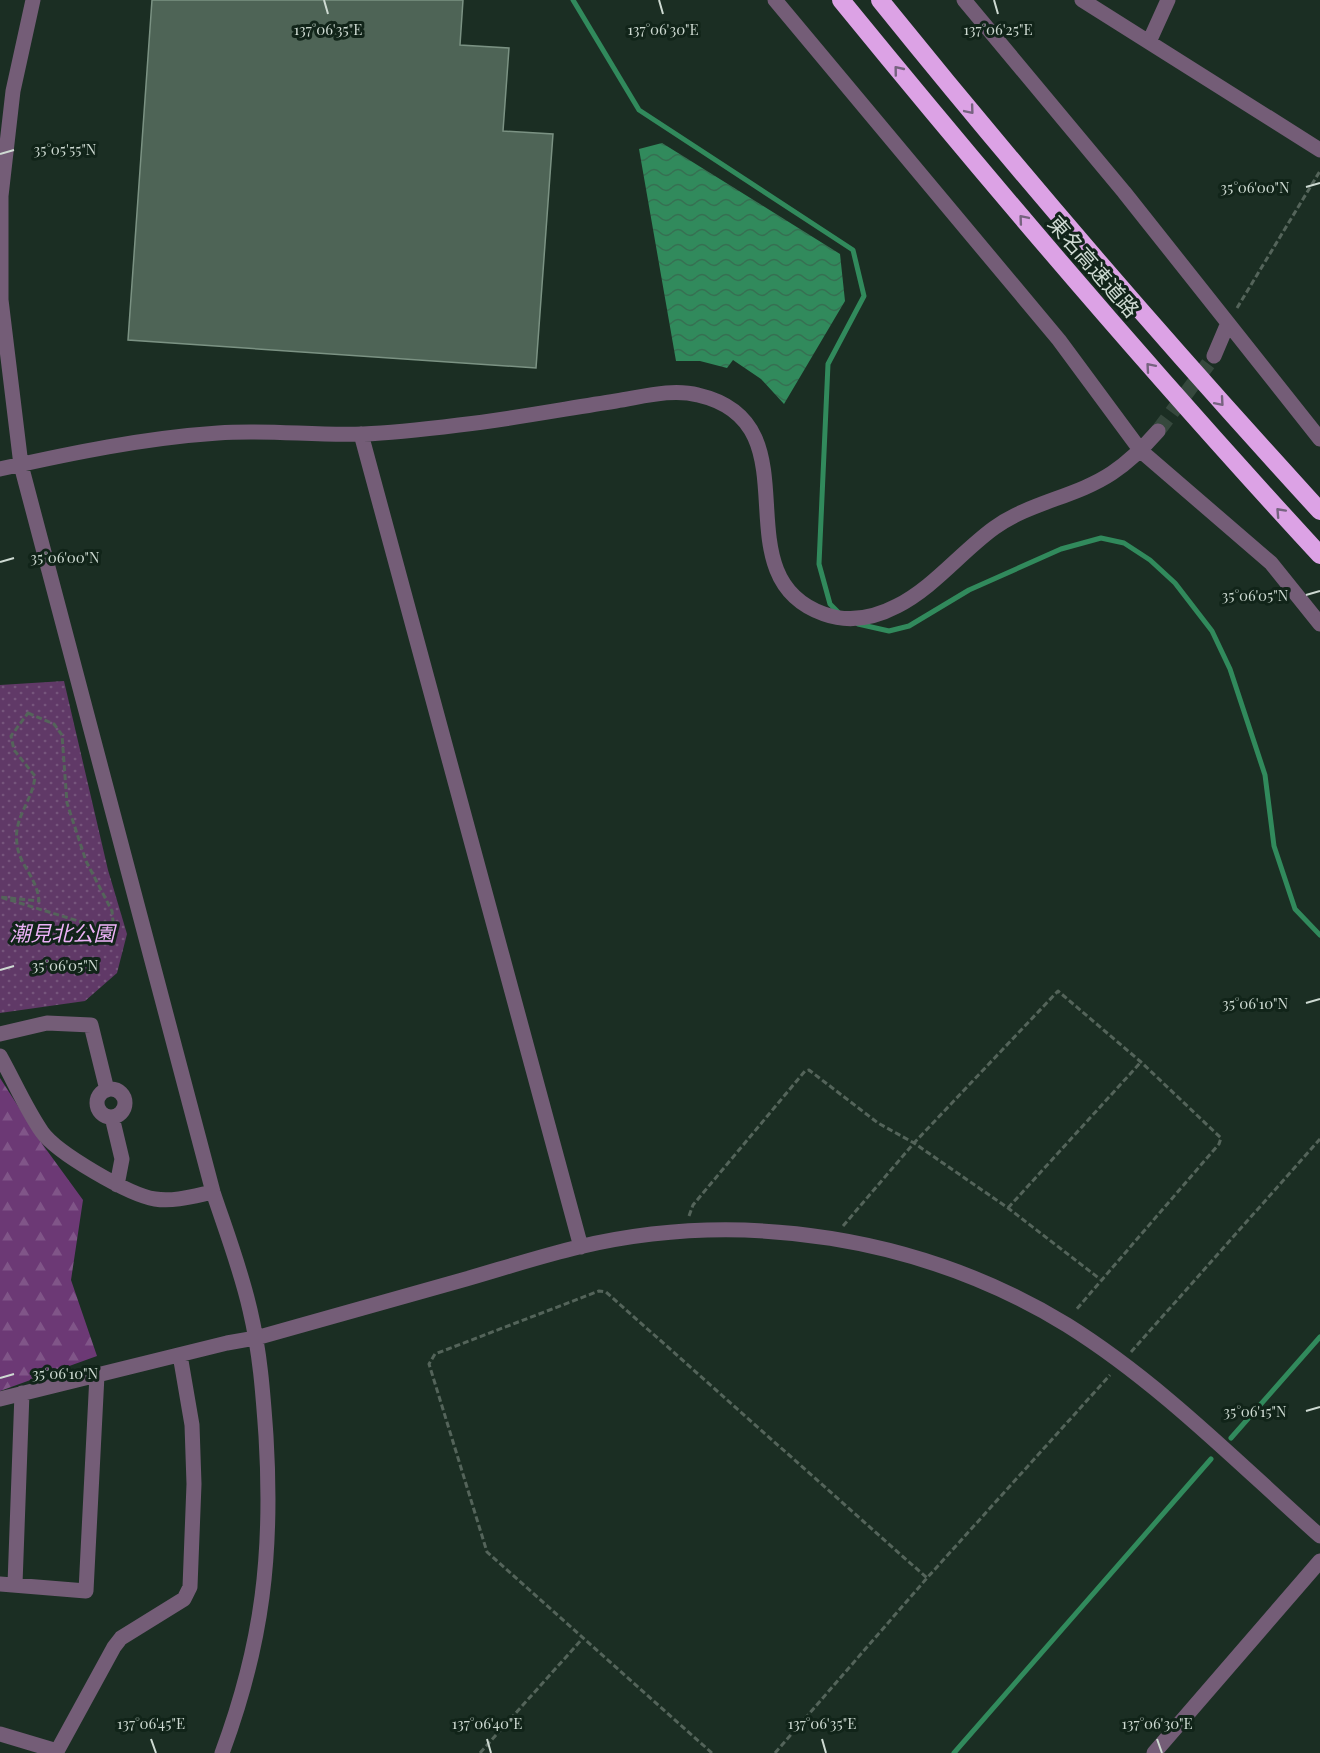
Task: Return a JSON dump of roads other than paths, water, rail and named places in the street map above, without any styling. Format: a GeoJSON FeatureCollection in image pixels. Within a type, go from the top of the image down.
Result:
{"type":"FeatureCollection","features":[{"type":"Feature","properties":{"kind":"highway","name":"東名高速道路"},"geometry":{"type":"LineString","coordinates":[[841,0],[1070,275],[1202,427],[1320,555]]}},
{"type":"Feature","properties":{"kind":"highway","name":"東名高速道路"},"geometry":{"type":"LineString","coordinates":[[880,0],[1092,255],[1226,409],[1320,511]]}},
{"type":"Feature","properties":{"kind":"street"},"geometry":{"type":"LineString","coordinates":[[33,0],[13,91],[1,196],[1,300],[21,465],[213,1192],[250,1308],[262,1367],[269,1472],[265,1585],[253,1651],[222,1753]]}},
{"type":"Feature","properties":{"kind":"street"},"geometry":{"type":"LineString","coordinates":[[775,0],[1059,340],[1141,451],[1271,563],[1320,624]]}},
{"type":"Feature","properties":{"kind":"street"},"geometry":{"type":"LineString","coordinates":[[963,0],[1228,323],[1320,439]]}},
{"type":"Feature","properties":{"kind":"street"},"geometry":{"type":"LineString","coordinates":[[1082,0],[1320,150]]}},
{"type":"Feature","properties":{"kind":"street"},"geometry":{"type":"LineString","coordinates":[[1149,42],[1168,0]]}},
{"type":"Feature","properties":{"kind":"street"},"geometry":{"type":"LineString","coordinates":[[1214,356],[1228,323]]}},
{"type":"Feature","properties":{"kind":"street"},"geometry":{"type":"LineString","coordinates":[[0,469],[119,444],[218,433],[279,430],[361,434],[460,425],[681,392],[718,401],[733,410],[747,425],[759,444],[765,467],[767,535],[778,575],[806,607],[841,619],[856,620],[897,607],[914,596],[981,538],[1014,514],[1110,475],[1141,451],[1158,431]]}},
{"type":"Feature","properties":{"kind":"street"},"geometry":{"type":"LineString","coordinates":[[361,434],[581,1247]]}},
{"type":"Feature","properties":{"kind":"street"},"geometry":{"type":"LineString","coordinates":[[0,1034],[46,1023],[91,1025],[107,1090],[97,1099],[98,1108],[103,1115],[112,1117],[122,1159],[117,1185]]}},
{"type":"Feature","properties":{"kind":"street"},"geometry":{"type":"LineString","coordinates":[[0,1056],[49,1141],[117,1185],[153,1199],[172,1200],[213,1192]]}},
{"type":"Feature","properties":{"kind":"street"},"geometry":{"type":"LineString","coordinates":[[0,1399],[256,1338],[581,1247],[682,1233],[772,1230],[833,1238],[896,1252],[964,1274],[1065,1324],[1121,1363],[1183,1414],[1320,1536]]}},
{"type":"Feature","properties":{"kind":"street"},"geometry":{"type":"LineString","coordinates":[[0,1734],[56,1752],[121,1638],[184,1599],[190,1587],[194,1484],[192,1425],[180,1355]]}},
{"type":"Feature","properties":{"kind":"street"},"geometry":{"type":"LineString","coordinates":[[22,1393],[8,1584],[86,1590],[97,1375]]}},
{"type":"Feature","properties":{"kind":"street"},"geometry":{"type":"LineString","coordinates":[[1154,1753],[1320,1561]]}},
{"type":"Feature","properties":{"kind":"water"},"geometry":{"type":"Polygon","coordinates":[[[662,143],[840,254],[845,301],[784,404],[761,379],[733,360],[727,368],[700,361],[676,361],[639,149],[662,143]]]}},
{"type":"Feature","properties":{"kind":"waterway"},"geometry":{"type":"LineString","coordinates":[[573,0],[639,110],[853,250],[864,296],[828,364],[819,564],[830,604],[839,613]]}},
{"type":"Feature","properties":{"kind":"waterway"},"geometry":{"type":"LineString","coordinates":[[858,624],[889,631],[909,626],[969,590],[1061,549],[1101,538],[1124,543],[1150,560],[1175,583],[1212,631],[1230,669],[1265,775],[1274,846],[1295,909],[1320,935]]}},
{"type":"Feature","properties":{"kind":"waterway"},"geometry":{"type":"LineString","coordinates":[[1231,1438],[1320,1337]]}},
{"type":"Feature","properties":{"kind":"waterway"},"geometry":{"type":"LineString","coordinates":[[954,1753],[1211,1459]]}},
{"type":"Feature","properties":{"kind":"tunnel"},"geometry":{"type":"LineString","coordinates":[[1158,431],[1214,356]]}},
{"type":"Feature","properties":{"kind":"park label","name":"潮見北公園"},"geometry":{"type":"Point","coordinates":[62,934]}}]}
